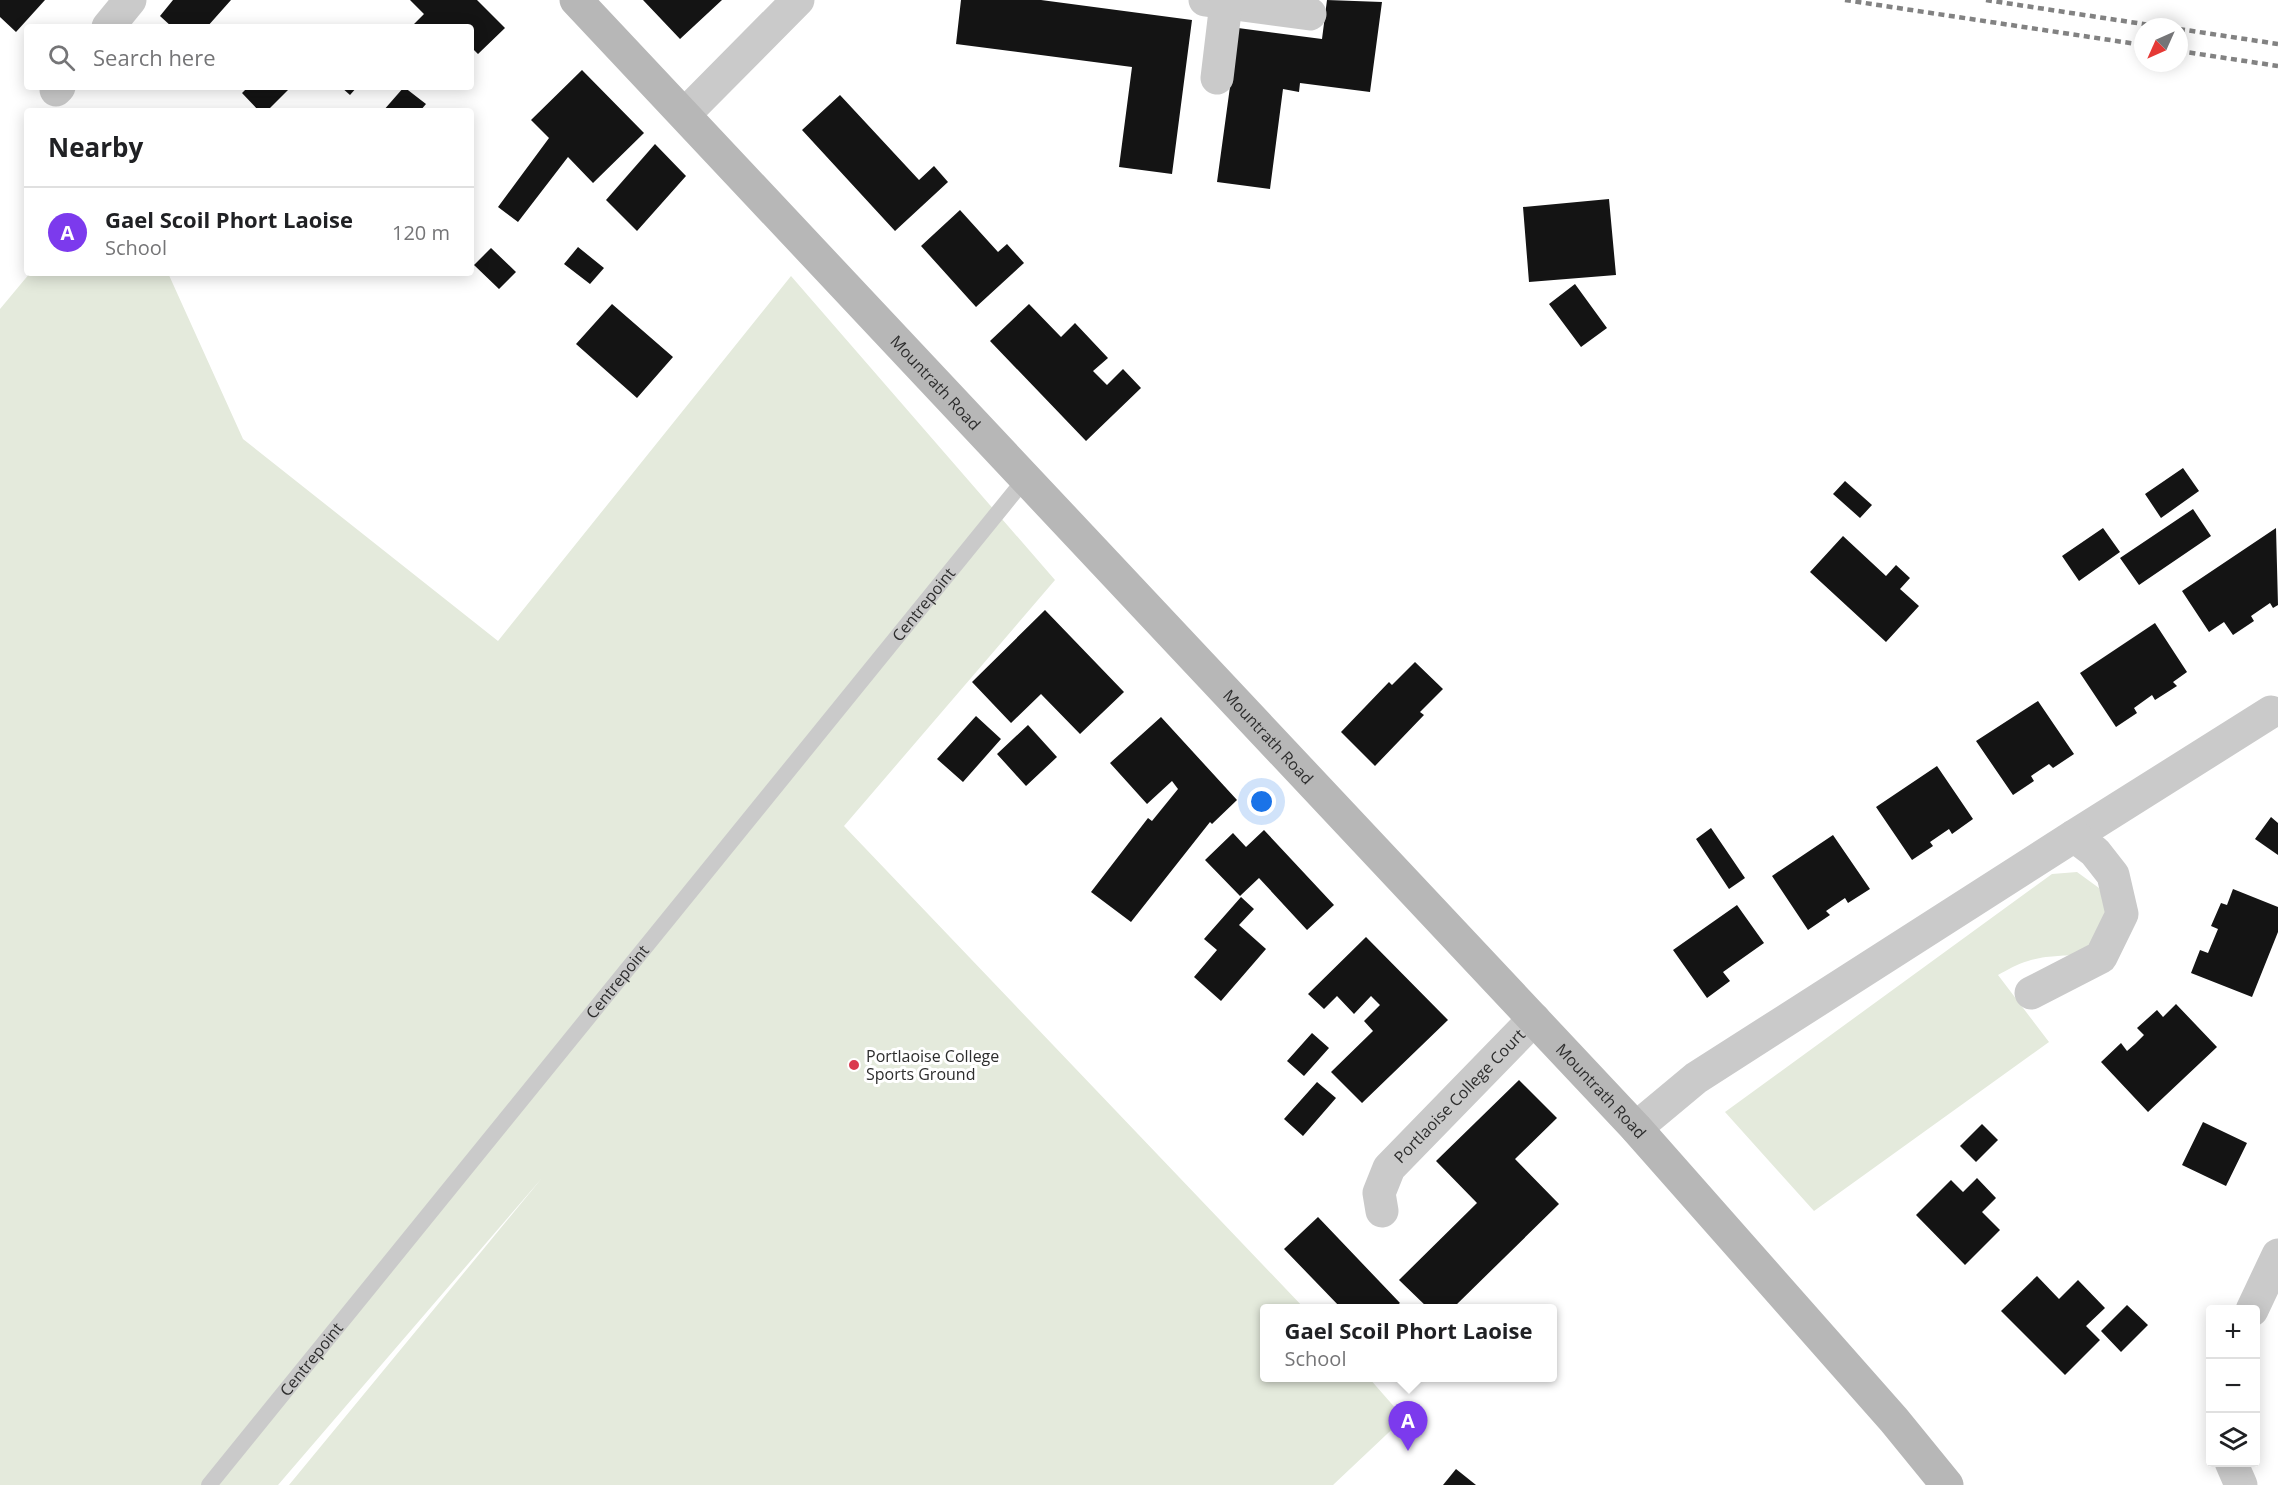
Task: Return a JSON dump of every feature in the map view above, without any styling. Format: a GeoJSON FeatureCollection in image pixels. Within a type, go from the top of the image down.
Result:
{"type":"FeatureCollection","features":[{"type":"Feature","properties":{"kind":"main road","name":"Mountrath Road"},"geometry":{"type":"LineString","coordinates":[[576,0],[1636,1128],[1887,1413],[1947,1485]]}},
{"type":"Feature","properties":{"kind":"street"},"geometry":{"type":"LineString","coordinates":[[110,24],[130,0]]}},
{"type":"Feature","properties":{"kind":"street"},"geometry":{"type":"LineString","coordinates":[[685,114],[798,0]]}},
{"type":"Feature","properties":{"kind":"street"},"geometry":{"type":"LineString","coordinates":[[1217,78],[1215,1],[1310,14]]}},
{"type":"Feature","properties":{"kind":"street"},"geometry":{"type":"LineString","coordinates":[[1636,1128],[1696,1078],[2271,712]]}},
{"type":"Feature","properties":{"kind":"street"},"geometry":{"type":"LineString","coordinates":[[2031,993],[2101,957],[2122,914],[2113,875],[2095,852],[2074,836]]}},
{"type":"Feature","properties":{"kind":"street","name":"Portlaoise College Court"},"geometry":{"type":"LineString","coordinates":[[1382,1211],[1379,1193],[1389,1168],[1534,1019]]}},
{"type":"Feature","properties":{"kind":"street"},"geometry":{"type":"LineString","coordinates":[[2254,1305],[2278,1255]]}},
{"type":"Feature","properties":{"kind":"street"},"geometry":{"type":"LineString","coordinates":[[2233,1467],[2241,1485]]}},
{"type":"Feature","properties":{"kind":"lane","name":"Centrepoint"},"geometry":{"type":"LineString","coordinates":[[209,1485],[1025,479]]}},
{"type":"Feature","properties":{"kind":"shaded area"},"geometry":{"type":"Polygon","coordinates":[[[28,276],[169,276],[243,439],[498,641],[791,276],[1055,580],[844,826],[1300,1304],[1260,1304],[1260,1382],[1372,1382],[1404,1418],[1333,1485],[289,1485],[542,1178],[278,1485],[0,1485],[0,309],[28,276]]]}},
{"type":"Feature","properties":{"kind":"shaded area"},"geometry":{"type":"Polygon","coordinates":[[[2077,872],[2099,888],[2110,918],[2094,945],[2077,954],[2024,962],[1998,975],[2049,1042],[1814,1211],[1725,1112],[2052,874],[2077,872]]]}},
{"type":"Feature","properties":{"kind":"building"},"geometry":{"type":"Polygon","coordinates":[[[0,0],[45,0],[16,32],[0,17],[0,0]]]}},
{"type":"Feature","properties":{"kind":"building"},"geometry":{"type":"Polygon","coordinates":[[[173,0],[231,0],[210,24],[169,24],[160,16],[173,0]]]}},
{"type":"Feature","properties":{"kind":"building"},"geometry":{"type":"Polygon","coordinates":[[[410,0],[477,0],[505,28],[478,54],[474,50],[474,24],[414,24],[424,14],[410,0]]]}},
{"type":"Feature","properties":{"kind":"building"},"geometry":{"type":"Polygon","coordinates":[[[643,0],[722,0],[680,39],[643,0]]]}},
{"type":"Feature","properties":{"kind":"building"},"geometry":{"type":"Polygon","coordinates":[[[961,0],[1041,0],[1192,20],[1172,174],[1119,167],[1132,67],[956,44],[961,0]]]}},
{"type":"Feature","properties":{"kind":"building"},"geometry":{"type":"Polygon","coordinates":[[[1327,0],[1382,2],[1370,92],[1300,83],[1299,92],[1283,89],[1270,189],[1217,182],[1238,28],[1322,39],[1327,0]]]}},
{"type":"Feature","properties":{"kind":"building"},"geometry":{"type":"Polygon","coordinates":[[[582,70],[644,133],[593,183],[568,157],[518,222],[498,207],[549,138],[531,120],[582,70]]]}},
{"type":"Feature","properties":{"kind":"building"},"geometry":{"type":"Polygon","coordinates":[[[245,90],[288,90],[270,108],[256,108],[242,93],[245,90]]]}},
{"type":"Feature","properties":{"kind":"building"},"geometry":{"type":"Polygon","coordinates":[[[344,90],[354,90],[350,95],[344,90]]]}},
{"type":"Feature","properties":{"kind":"building"},"geometry":{"type":"Polygon","coordinates":[[[401,90],[408,90],[426,104],[423,108],[386,108],[401,90]]]}},
{"type":"Feature","properties":{"kind":"building"},"geometry":{"type":"Polygon","coordinates":[[[840,95],[919,180],[934,166],[948,182],[895,231],[802,130],[840,95]]]}},
{"type":"Feature","properties":{"kind":"building"},"geometry":{"type":"Polygon","coordinates":[[[655,144],[686,176],[637,231],[606,200],[655,144]]]}},
{"type":"Feature","properties":{"kind":"building"},"geometry":{"type":"Polygon","coordinates":[[[1609,199],[1616,275],[1529,282],[1523,207],[1609,199]]]}},
{"type":"Feature","properties":{"kind":"building"},"geometry":{"type":"Polygon","coordinates":[[[960,210],[998,252],[1007,244],[1024,263],[976,307],[921,246],[960,210]]]}},
{"type":"Feature","properties":{"kind":"building"},"geometry":{"type":"Polygon","coordinates":[[[578,247],[604,268],[590,284],[564,264],[578,247]]]}},
{"type":"Feature","properties":{"kind":"building"},"geometry":{"type":"Polygon","coordinates":[[[491,248],[516,272],[499,289],[474,265],[491,248]]]}},
{"type":"Feature","properties":{"kind":"building"},"geometry":{"type":"Polygon","coordinates":[[[1575,284],[1607,328],[1581,347],[1549,304],[1575,284]]]}},
{"type":"Feature","properties":{"kind":"building"},"geometry":{"type":"Polygon","coordinates":[[[612,304],[673,357],[637,398],[576,344],[612,304]]]}},
{"type":"Feature","properties":{"kind":"building"},"geometry":{"type":"Polygon","coordinates":[[[1029,304],[1061,337],[1075,323],[1108,358],[1093,371],[1107,385],[1123,369],[1141,388],[1086,441],[990,341],[1029,304]]]}},
{"type":"Feature","properties":{"kind":"building"},"geometry":{"type":"Polygon","coordinates":[[[2183,468],[2199,491],[2161,518],[2145,494],[2183,468]]]}},
{"type":"Feature","properties":{"kind":"building"},"geometry":{"type":"Polygon","coordinates":[[[1845,481],[1872,505],[1860,518],[1833,494],[1845,481]]]}},
{"type":"Feature","properties":{"kind":"building"},"geometry":{"type":"Polygon","coordinates":[[[2193,509],[2211,536],[2139,585],[2120,558],[2193,509]]]}},
{"type":"Feature","properties":{"kind":"building"},"geometry":{"type":"Polygon","coordinates":[[[2103,528],[2120,552],[2079,581],[2062,556],[2103,528]]]}},
{"type":"Feature","properties":{"kind":"building"},"geometry":{"type":"Polygon","coordinates":[[[2276,528],[2278,605],[2273,608],[2270,603],[2251,616],[2254,621],[2233,635],[2224,622],[2209,632],[2182,591],[2276,528]]]}},
{"type":"Feature","properties":{"kind":"building"},"geometry":{"type":"Polygon","coordinates":[[[1843,536],[1886,576],[1896,565],[1910,578],[1900,589],[1919,606],[1886,642],[1810,572],[1843,536]]]}},
{"type":"Feature","properties":{"kind":"building"},"geometry":{"type":"Polygon","coordinates":[[[1045,610],[1124,692],[1080,734],[1041,694],[1011,723],[972,682],[1045,610]]]}},
{"type":"Feature","properties":{"kind":"building"},"geometry":{"type":"Polygon","coordinates":[[[2155,623],[2187,672],[2173,682],[2177,686],[2155,700],[2152,695],[2134,708],[2137,713],[2116,727],[2080,673],[2155,623]]]}},
{"type":"Feature","properties":{"kind":"building"},"geometry":{"type":"Polygon","coordinates":[[[1415,662],[1443,689],[1420,712],[1424,715],[1375,766],[1341,732],[1389,682],[1392,685],[1415,662]]]}},
{"type":"Feature","properties":{"kind":"building"},"geometry":{"type":"Polygon","coordinates":[[[2038,701],[2074,754],[2053,768],[2049,764],[2031,776],[2034,781],[2013,795],[1976,741],[2038,701]]]}},
{"type":"Feature","properties":{"kind":"building"},"geometry":{"type":"Polygon","coordinates":[[[976,716],[1001,739],[963,782],[937,759],[976,716]]]}},
{"type":"Feature","properties":{"kind":"building"},"geometry":{"type":"Polygon","coordinates":[[[1161,717],[1237,800],[1212,824],[1210,822],[1131,922],[1091,892],[1148,818],[1152,821],[1178,789],[1172,781],[1147,804],[1110,763],[1161,717]]]}},
{"type":"Feature","properties":{"kind":"building"},"geometry":{"type":"Polygon","coordinates":[[[1028,725],[1057,757],[1026,786],[997,754],[1028,725]]]}},
{"type":"Feature","properties":{"kind":"building"},"geometry":{"type":"Polygon","coordinates":[[[1937,766],[1973,819],[1952,834],[1949,829],[1930,842],[1933,846],[1912,860],[1876,807],[1937,766]]]}},
{"type":"Feature","properties":{"kind":"building"},"geometry":{"type":"Polygon","coordinates":[[[2271,817],[2278,823],[2278,855],[2255,839],[2271,817]]]}},
{"type":"Feature","properties":{"kind":"building"},"geometry":{"type":"Polygon","coordinates":[[[1711,828],[1745,878],[1729,889],[1696,839],[1711,828]]]}},
{"type":"Feature","properties":{"kind":"building"},"geometry":{"type":"Polygon","coordinates":[[[1264,830],[1334,905],[1307,930],[1259,878],[1240,896],[1205,860],[1233,833],[1246,847],[1264,830]]]}},
{"type":"Feature","properties":{"kind":"building"},"geometry":{"type":"Polygon","coordinates":[[[1833,835],[1870,889],[1848,903],[1845,898],[1826,911],[1830,915],[1808,930],[1772,876],[1833,835]]]}},
{"type":"Feature","properties":{"kind":"building"},"geometry":{"type":"Polygon","coordinates":[[[2233,889],[2278,907],[2278,932],[2252,997],[2191,973],[2200,950],[2208,953],[2218,929],[2211,926],[2221,903],[2227,905],[2233,889]]]}},
{"type":"Feature","properties":{"kind":"building"},"geometry":{"type":"Polygon","coordinates":[[[1241,897],[1254,909],[1239,925],[1266,949],[1221,1001],[1194,977],[1217,950],[1204,939],[1241,897]]]}},
{"type":"Feature","properties":{"kind":"building"},"geometry":{"type":"Polygon","coordinates":[[[1737,905],[1764,943],[1723,972],[1730,981],[1707,998],[1673,950],[1737,905]]]}},
{"type":"Feature","properties":{"kind":"building"},"geometry":{"type":"Polygon","coordinates":[[[1366,937],[1448,1020],[1362,1103],[1331,1072],[1373,1031],[1364,1021],[1380,1005],[1371,996],[1354,1014],[1337,996],[1324,1009],[1308,994],[1366,937]]]}},
{"type":"Feature","properties":{"kind":"building"},"geometry":{"type":"Polygon","coordinates":[[[2176,1004],[2217,1047],[2148,1112],[2101,1062],[2121,1043],[2127,1051],[2144,1035],[2137,1028],[2157,1010],[2163,1017],[2176,1004]]]}},
{"type":"Feature","properties":{"kind":"building"},"geometry":{"type":"Polygon","coordinates":[[[1312,1033],[1329,1048],[1304,1076],[1287,1061],[1312,1033]]]}},
{"type":"Feature","properties":{"kind":"building"},"geometry":{"type":"Polygon","coordinates":[[[1519,1080],[1557,1118],[1515,1159],[1559,1204],[1457,1304],[1424,1304],[1399,1280],[1477,1203],[1436,1161],[1519,1080]]]}},
{"type":"Feature","properties":{"kind":"building"},"geometry":{"type":"Polygon","coordinates":[[[1317,1082],[1336,1098],[1303,1136],[1284,1119],[1317,1082]]]}},
{"type":"Feature","properties":{"kind":"building"},"geometry":{"type":"Polygon","coordinates":[[[2203,1122],[2247,1143],[2226,1186],[2182,1165],[2203,1122]]]}},
{"type":"Feature","properties":{"kind":"building"},"geometry":{"type":"Polygon","coordinates":[[[1982,1124],[1998,1140],[1976,1162],[1960,1146],[1982,1124]]]}},
{"type":"Feature","properties":{"kind":"building"},"geometry":{"type":"Polygon","coordinates":[[[1977,1178],[1996,1198],[1982,1212],[2000,1230],[1965,1265],[1916,1215],[1951,1180],[1963,1192],[1977,1178]]]}},
{"type":"Feature","properties":{"kind":"building"},"geometry":{"type":"Polygon","coordinates":[[[1318,1217],[1400,1303],[1337,1304],[1284,1249],[1318,1217]]]}},
{"type":"Feature","properties":{"kind":"building"},"geometry":{"type":"Polygon","coordinates":[[[2037,1276],[2059,1299],[2078,1280],[2105,1308],[2086,1326],[2100,1340],[2065,1375],[2001,1311],[2037,1276]]]}},
{"type":"Feature","properties":{"kind":"building"},"geometry":{"type":"Polygon","coordinates":[[[2127,1305],[2148,1325],[2121,1352],[2101,1331],[2127,1305]]]}},
{"type":"Feature","properties":{"kind":"building"},"geometry":{"type":"Polygon","coordinates":[[[1456,1469],[1476,1485],[1443,1485],[1456,1469]]]}},
{"type":"Feature","properties":{"kind":"railway"},"geometry":{"type":"LineString","coordinates":[[1845,0],[2134,44]]}},
{"type":"Feature","properties":{"kind":"railway"},"geometry":{"type":"LineString","coordinates":[[1986,0],[2134,23]]}},
{"type":"Feature","properties":{"kind":"railway"},"geometry":{"type":"LineString","coordinates":[[2188,30],[2278,44]]}},
{"type":"Feature","properties":{"kind":"railway"},"geometry":{"type":"LineString","coordinates":[[2188,52],[2278,66]]}},
{"type":"Feature","properties":{"kind":"place","name":"Portlaoise College Sports Ground"},"geometry":{"type":"Point","coordinates":[854,1065]}},
{"type":"Feature","properties":{"kind":"place","name":"Gael Scoil Phort Laoise"},"geometry":{"type":"Point","coordinates":[1408,1451]}}]}
